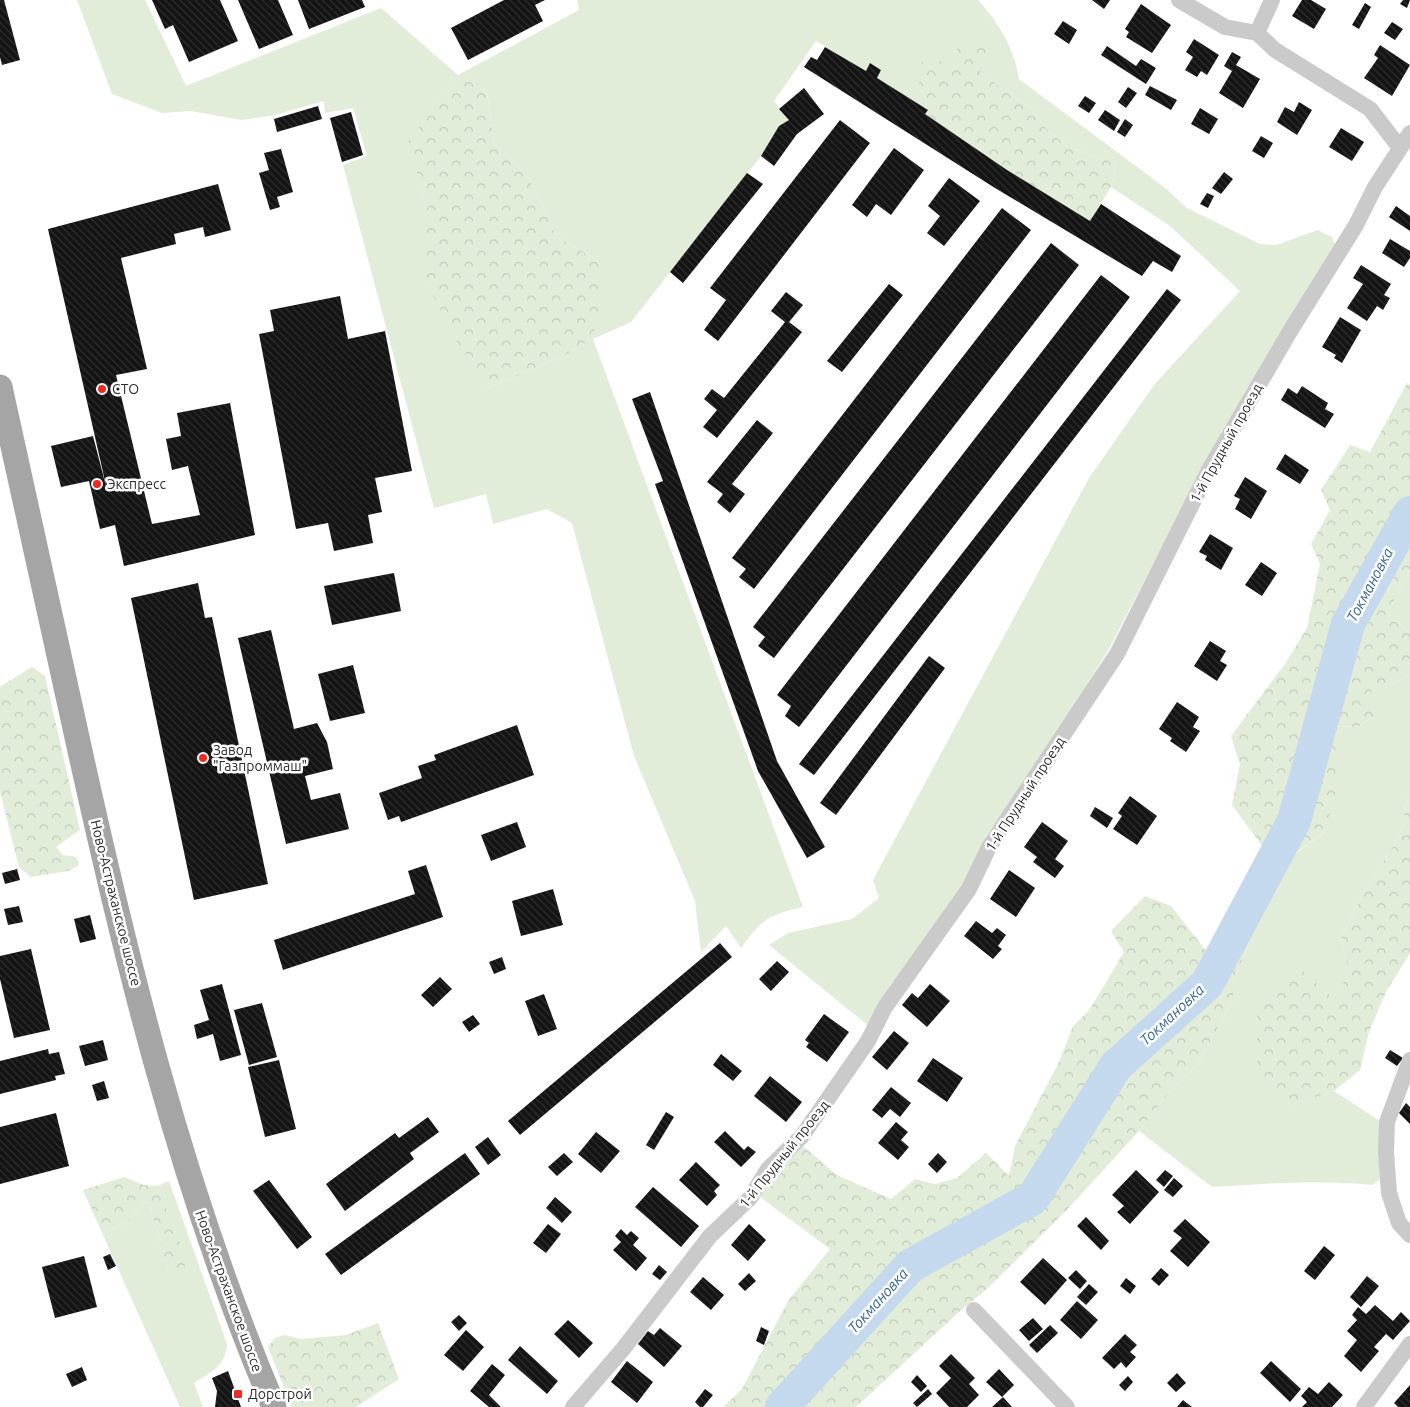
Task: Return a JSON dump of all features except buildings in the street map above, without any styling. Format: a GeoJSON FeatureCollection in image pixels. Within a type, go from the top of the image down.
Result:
{"type":"FeatureCollection","features":[{"type":"Feature","properties":{"kind":"main road","name":"Ново-Астраханское шоссе"},"geometry":{"type":"LineString","coordinates":[[0,387],[116,914],[167,1106],[215,1259],[242,1333],[274,1407]]}},
{"type":"Feature","properties":{"kind":"street"},"geometry":{"type":"LineString","coordinates":[[1179,0],[1225,27],[1256,33],[1275,50],[1370,109],[1400,148]]}},
{"type":"Feature","properties":{"kind":"street"},"geometry":{"type":"LineString","coordinates":[[1256,33],[1272,0]]}},
{"type":"Feature","properties":{"kind":"street","name":"1-й Прудный проезд"},"geometry":{"type":"LineString","coordinates":[[573,1407],[623,1350],[710,1236],[750,1198],[768,1169],[802,1136],[868,1041],[886,1007],[969,889],[990,847],[1117,654],[1209,470],[1289,333],[1356,225],[1375,187],[1410,133]]}},
{"type":"Feature","properties":{"kind":"street"},"geometry":{"type":"LineString","coordinates":[[1410,1060],[1387,1122],[1389,1193],[1400,1223],[1410,1235]]}},
{"type":"Feature","properties":{"kind":"street"},"geometry":{"type":"LineString","coordinates":[[974,1310],[1067,1407]]}},
{"type":"Feature","properties":{"kind":"street"},"geometry":{"type":"LineString","coordinates":[[1364,1407],[1410,1344]]}},
{"type":"Feature","properties":{"kind":"green space"},"geometry":{"type":"Polygon","coordinates":[[[77,0],[145,0],[186,86],[381,8],[458,75],[579,10],[577,0],[978,0],[993,18],[1004,36],[1017,68],[1019,79],[1164,187],[1187,208],[1260,244],[1276,245],[1318,230],[1332,237],[1336,247],[1203,467],[1110,647],[1019,796],[986,835],[972,872],[911,969],[892,982],[870,1027],[769,945],[788,933],[852,919],[879,898],[873,880],[1089,478],[1154,385],[1240,291],[1170,226],[1111,187],[1116,163],[1072,149],[1048,131],[1031,108],[1002,89],[974,66],[952,65],[919,85],[928,105],[928,110],[877,78],[881,70],[871,63],[866,71],[816,41],[774,101],[789,120],[779,127],[761,156],[631,322],[593,339],[803,907],[781,913],[766,920],[754,931],[741,948],[726,926],[701,952],[695,901],[634,756],[572,523],[547,509],[493,524],[486,494],[434,508],[343,165],[367,156],[353,108],[325,113],[324,101],[271,116],[241,120],[191,111],[162,113],[112,94],[77,0]],[[458,75],[409,142],[426,206],[426,282],[488,388],[563,356],[592,339],[599,261],[557,237],[528,177],[494,143],[487,92],[458,75]]]}},
{"type":"Feature","properties":{"kind":"green space"},"geometry":{"type":"Polygon","coordinates":[[[964,43],[985,44],[986,56],[974,66],[1002,89],[1031,108],[1048,131],[1072,149],[1116,163],[1111,187],[1090,221],[1007,170],[925,114],[928,105],[919,85],[920,63],[937,60],[951,65],[954,52],[964,43]]]}},
{"type":"Feature","properties":{"kind":"green space"},"geometry":{"type":"Polygon","coordinates":[[[458,75],[487,92],[494,143],[528,177],[557,237],[599,261],[602,304],[592,339],[563,356],[488,388],[456,340],[426,282],[426,206],[408,142],[458,75]]]}},
{"type":"Feature","properties":{"kind":"green space"},"geometry":{"type":"Polygon","coordinates":[[[1407,383],[1410,385],[1410,569],[1388,613],[1410,633],[1410,674],[1394,683],[1371,687],[1374,716],[1358,727],[1332,726],[1328,735],[1337,748],[1337,787],[1325,832],[1295,853],[1258,924],[1233,981],[1233,1001],[1198,1064],[1166,1096],[1139,1131],[1065,1212],[987,1289],[959,1312],[856,1407],[723,1407],[742,1389],[788,1301],[830,1249],[760,1197],[772,1173],[803,1146],[837,1175],[891,1199],[915,1179],[935,1184],[957,1178],[986,1153],[1009,1176],[1015,1146],[1059,1062],[1073,1026],[1090,1009],[1124,952],[1111,931],[1145,896],[1171,906],[1211,957],[1269,855],[1232,805],[1240,764],[1231,736],[1285,664],[1307,628],[1320,564],[1311,544],[1330,510],[1321,490],[1350,445],[1370,452],[1407,383]]]}},
{"type":"Feature","properties":{"kind":"green space"},"geometry":{"type":"Polygon","coordinates":[[[1410,569],[1410,633],[1388,613],[1410,569]]]}},
{"type":"Feature","properties":{"kind":"green space"},"geometry":{"type":"Polygon","coordinates":[[[32,667],[45,676],[80,830],[56,847],[63,855],[76,857],[79,865],[68,871],[31,877],[19,867],[0,792],[0,687],[32,667]]]}},
{"type":"Feature","properties":{"kind":"green space"},"geometry":{"type":"Polygon","coordinates":[[[1410,674],[1410,794],[1407,798],[1401,834],[1366,889],[1341,937],[1349,973],[1334,1000],[1291,1105],[1334,1091],[1380,1121],[1380,1179],[1372,1185],[1312,1182],[1212,1187],[1139,1131],[1166,1096],[1198,1064],[1233,1001],[1233,981],[1258,924],[1296,853],[1325,832],[1328,735],[1332,726],[1358,727],[1374,716],[1370,687],[1394,683],[1410,674]]]}},
{"type":"Feature","properties":{"kind":"green space"},"geometry":{"type":"Polygon","coordinates":[[[1410,794],[1410,953],[1386,992],[1369,1032],[1360,1070],[1334,1091],[1291,1105],[1257,1078],[1257,1012],[1302,970],[1334,999],[1349,973],[1341,937],[1366,889],[1401,834],[1407,798],[1410,794]]]}},
{"type":"Feature","properties":{"kind":"green space"},"geometry":{"type":"Polygon","coordinates":[[[124,1177],[144,1185],[157,1186],[186,1257],[184,1270],[168,1270],[152,1216],[151,1203],[147,1201],[128,1220],[103,1235],[83,1190],[124,1177]]]}},
{"type":"Feature","properties":{"kind":"green space"},"geometry":{"type":"Polygon","coordinates":[[[169,1181],[227,1344],[224,1358],[217,1368],[194,1383],[203,1407],[180,1407],[103,1235],[128,1220],[147,1201],[151,1203],[152,1216],[168,1270],[167,1211],[157,1186],[169,1181]]]}},
{"type":"Feature","properties":{"kind":"green space"},"geometry":{"type":"Polygon","coordinates":[[[378,1323],[399,1379],[356,1407],[292,1407],[268,1347],[275,1338],[284,1335],[301,1339],[346,1335],[378,1323]]]}},
{"type":"Feature","properties":{"kind":"waterway","name":"Токмановка"},"geometry":{"type":"LineString","coordinates":[[782,1407],[910,1266],[1033,1198],[1116,1066],[1207,984],[1294,821],[1348,624],[1410,513]]}},
{"type":"Feature","properties":{"kind":"place","name":"СТО"},"geometry":{"type":"Point","coordinates":[102,389]}},
{"type":"Feature","properties":{"kind":"place","name":"Экспресс"},"geometry":{"type":"Point","coordinates":[97,484]}},
{"type":"Feature","properties":{"kind":"place","name":"Завод \"Газпроммаш\""},"geometry":{"type":"Point","coordinates":[203,758]}},
{"type":"Feature","properties":{"kind":"place","name":"Дорстрой"},"geometry":{"type":"Point","coordinates":[238,1394]}}]}
